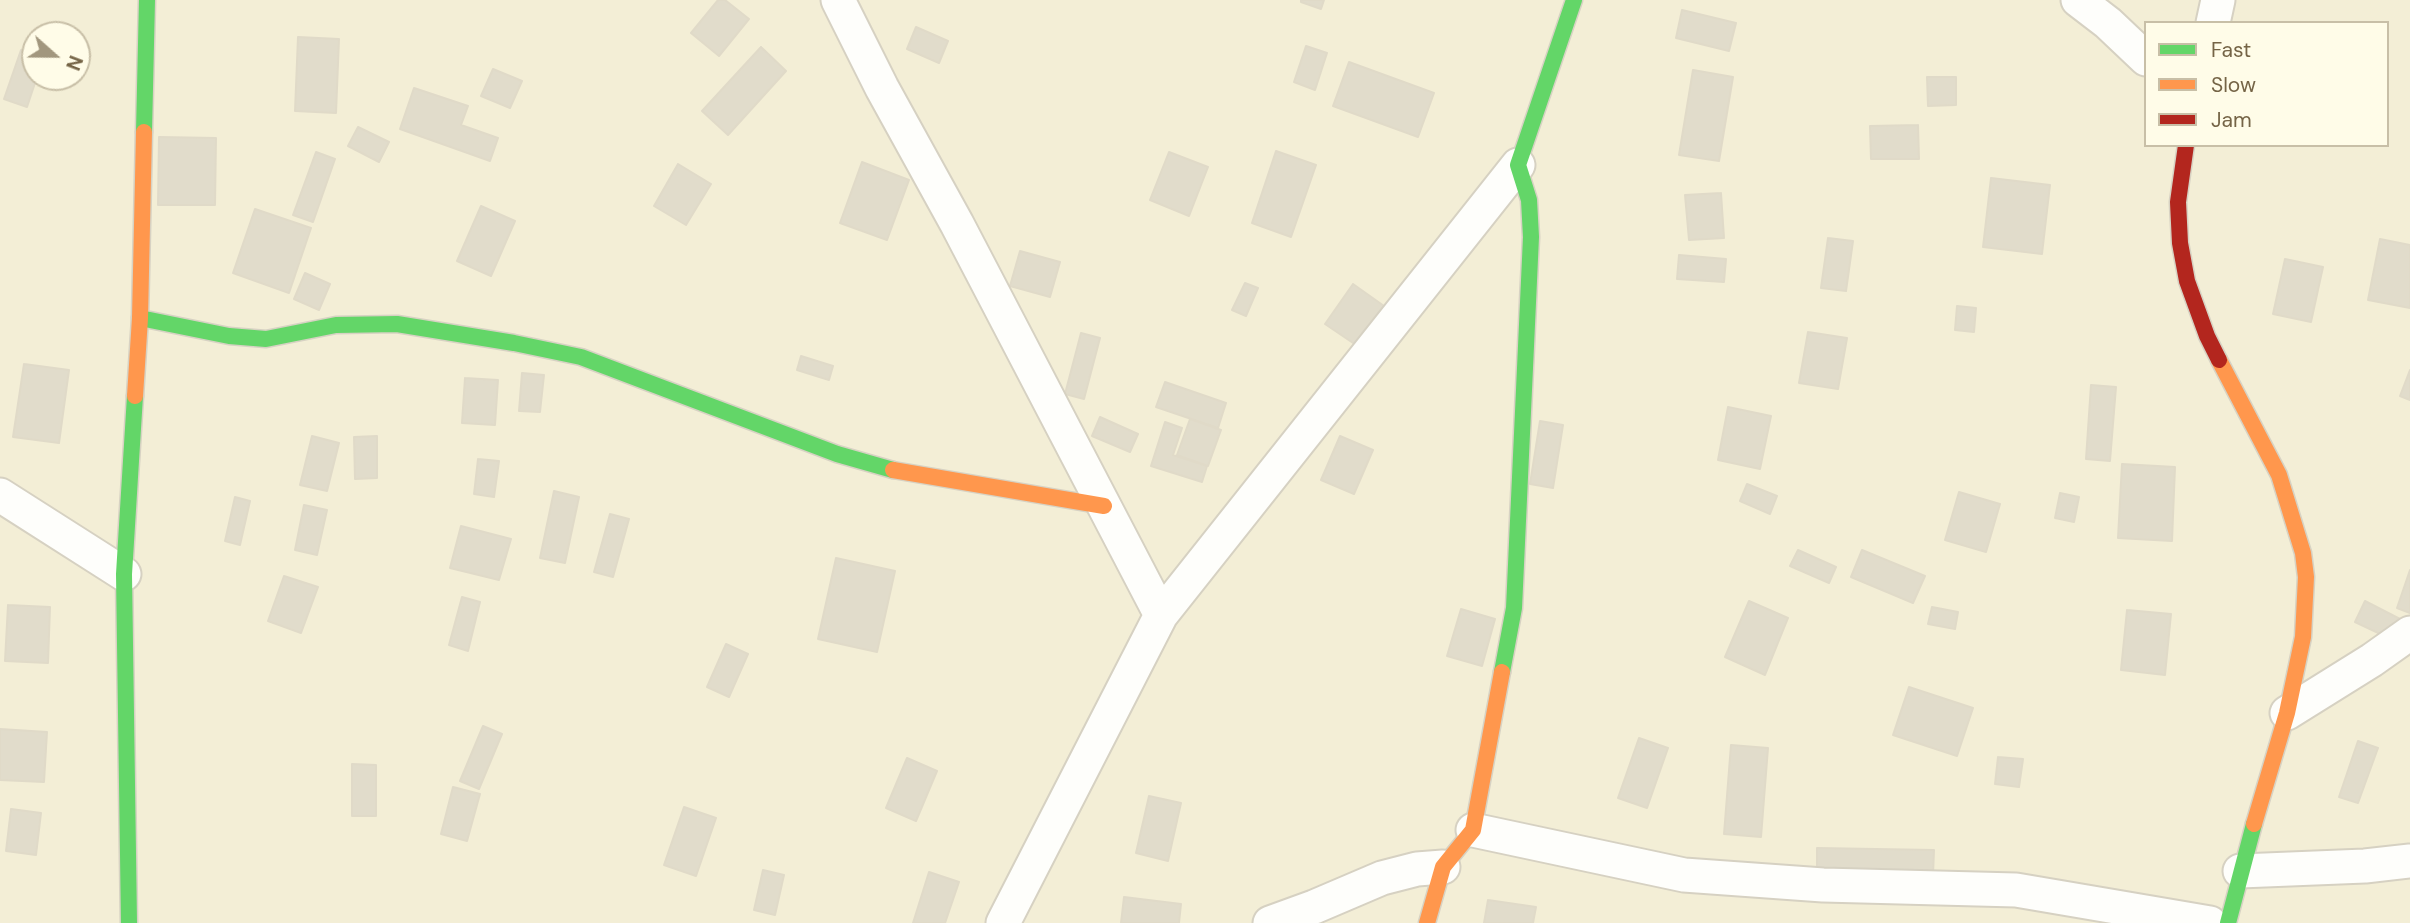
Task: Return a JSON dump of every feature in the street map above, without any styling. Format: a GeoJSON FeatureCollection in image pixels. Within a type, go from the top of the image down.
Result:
{"type":"FeatureCollection","features":[{"type":"Feature","properties":{"kind":"street"},"geometry":{"type":"LineString","coordinates":[[129,923],[124,574],[140,318],[147,0]]}},
{"type":"Feature","properties":{"kind":"street"},"geometry":{"type":"LineString","coordinates":[[838,0],[1161,615]]}},
{"type":"Feature","properties":{"kind":"street"},"geometry":{"type":"LineString","coordinates":[[1003,923],[1161,615],[1518,165],[1574,0]]}},
{"type":"Feature","properties":{"kind":"street"},"geometry":{"type":"LineString","coordinates":[[2078,0],[2108,23],[2144,58]]}},
{"type":"Feature","properties":{"kind":"street"},"geometry":{"type":"LineString","coordinates":[[2213,21],[2218,0]]}},
{"type":"Feature","properties":{"kind":"street"},"geometry":{"type":"LineString","coordinates":[[2186,147],[2178,202],[2180,243],[2187,281],[2207,335],[2279,475],[2303,553],[2306,588],[2303,637],[2287,713],[2240,871],[2228,923]]}},
{"type":"Feature","properties":{"kind":"street"},"geometry":{"type":"LineString","coordinates":[[1427,923],[1443,867],[1473,830],[1514,608],[1531,237],[1529,200],[1518,165]]}},
{"type":"Feature","properties":{"kind":"street"},"geometry":{"type":"LineString","coordinates":[[140,318],[229,336],[266,339],[336,325],[397,324],[514,343],[580,357],[837,454],[903,473],[1104,506]]}},
{"type":"Feature","properties":{"kind":"street"},"geometry":{"type":"LineString","coordinates":[[0,495],[124,574]]}},
{"type":"Feature","properties":{"kind":"street"},"geometry":{"type":"LineString","coordinates":[[2287,713],[2410,633]]}},
{"type":"Feature","properties":{"kind":"street"},"geometry":{"type":"LineString","coordinates":[[1473,830],[1684,875],[1823,885],[2016,890],[2210,923]]}},
{"type":"Feature","properties":{"kind":"street"},"geometry":{"type":"LineString","coordinates":[[2240,871],[2365,866],[2410,861]]}},
{"type":"Feature","properties":{"kind":"street"},"geometry":{"type":"LineString","coordinates":[[1270,923],[1314,908],[1382,878],[1417,869],[1443,867]]}},
{"type":"Feature","properties":{"kind":"shaded area"},"geometry":{"type":"Polygon","coordinates":[[[0,0],[2410,0],[2410,923],[0,923],[0,0]]]}},
{"type":"Feature","properties":{"kind":"building"},"geometry":{"type":"Polygon","coordinates":[[[718,0],[725,0],[749,19],[719,56],[691,33],[718,0]]]}},
{"type":"Feature","properties":{"kind":"building"},"geometry":{"type":"Polygon","coordinates":[[[1301,0],[1324,0],[1321,9],[1301,0]]]}},
{"type":"Feature","properties":{"kind":"building"},"geometry":{"type":"Polygon","coordinates":[[[1682,10],[1736,23],[1729,51],[1676,38],[1682,10]]]}},
{"type":"Feature","properties":{"kind":"building"},"geometry":{"type":"Polygon","coordinates":[[[916,27],[948,41],[939,63],[907,49],[916,27]]]}},
{"type":"Feature","properties":{"kind":"building"},"geometry":{"type":"Polygon","coordinates":[[[298,37],[339,39],[336,113],[295,111],[298,37]]]}},
{"type":"Feature","properties":{"kind":"building"},"geometry":{"type":"Polygon","coordinates":[[[1306,46],[1327,53],[1315,90],[1294,82],[1306,46]]]}},
{"type":"Feature","properties":{"kind":"building"},"geometry":{"type":"Polygon","coordinates":[[[761,47],[786,71],[728,135],[702,111],[761,47]]]}},
{"type":"Feature","properties":{"kind":"building"},"geometry":{"type":"Polygon","coordinates":[[[21,50],[21,91],[32,91],[27,107],[4,99],[21,50]]]}},
{"type":"Feature","properties":{"kind":"building"},"geometry":{"type":"Polygon","coordinates":[[[1349,62],[1434,93],[1418,137],[1333,106],[1349,62]]]}},
{"type":"Feature","properties":{"kind":"building"},"geometry":{"type":"Polygon","coordinates":[[[493,69],[522,81],[510,108],[481,96],[493,69]]]}},
{"type":"Feature","properties":{"kind":"building"},"geometry":{"type":"Polygon","coordinates":[[[1693,70],[1733,77],[1719,161],[1679,155],[1693,70]]]}},
{"type":"Feature","properties":{"kind":"building"},"geometry":{"type":"Polygon","coordinates":[[[1927,77],[1956,77],[1956,105],[1928,106],[1927,77]]]}},
{"type":"Feature","properties":{"kind":"building"},"geometry":{"type":"Polygon","coordinates":[[[414,88],[468,106],[461,125],[498,138],[490,161],[400,129],[414,88]]]}},
{"type":"Feature","properties":{"kind":"building"},"geometry":{"type":"Polygon","coordinates":[[[1918,125],[1919,159],[1871,159],[1870,126],[1918,125]]]}},
{"type":"Feature","properties":{"kind":"building"},"geometry":{"type":"Polygon","coordinates":[[[358,127],[389,142],[379,162],[348,146],[358,127]]]}},
{"type":"Feature","properties":{"kind":"building"},"geometry":{"type":"Polygon","coordinates":[[[159,137],[216,138],[215,205],[158,205],[159,137]]]}},
{"type":"Feature","properties":{"kind":"building"},"geometry":{"type":"Polygon","coordinates":[[[1276,151],[1316,165],[1291,237],[1252,223],[1276,151]]]}},
{"type":"Feature","properties":{"kind":"building"},"geometry":{"type":"Polygon","coordinates":[[[316,152],[335,159],[313,222],[293,215],[316,152]]]}},
{"type":"Feature","properties":{"kind":"building"},"geometry":{"type":"Polygon","coordinates":[[[1169,152],[1208,167],[1189,216],[1150,200],[1169,152]]]}},
{"type":"Feature","properties":{"kind":"building"},"geometry":{"type":"Polygon","coordinates":[[[862,162],[909,180],[887,240],[840,223],[862,162]]]}},
{"type":"Feature","properties":{"kind":"building"},"geometry":{"type":"Polygon","coordinates":[[[678,164],[711,184],[686,225],[654,206],[678,164]]]}},
{"type":"Feature","properties":{"kind":"building"},"geometry":{"type":"Polygon","coordinates":[[[1991,178],[2050,185],[2042,254],[1983,247],[1991,178]]]}},
{"type":"Feature","properties":{"kind":"building"},"geometry":{"type":"Polygon","coordinates":[[[1721,193],[1724,238],[1689,240],[1685,195],[1721,193]]]}},
{"type":"Feature","properties":{"kind":"building"},"geometry":{"type":"Polygon","coordinates":[[[481,206],[515,221],[491,276],[457,261],[481,206]]]}},
{"type":"Feature","properties":{"kind":"building"},"geometry":{"type":"Polygon","coordinates":[[[255,209],[311,228],[289,293],[233,273],[255,209]]]}},
{"type":"Feature","properties":{"kind":"building"},"geometry":{"type":"Polygon","coordinates":[[[1828,238],[1853,241],[1846,291],[1821,288],[1828,238]]]}},
{"type":"Feature","properties":{"kind":"building"},"geometry":{"type":"Polygon","coordinates":[[[2380,239],[2410,245],[2410,308],[2368,300],[2380,239]]]}},
{"type":"Feature","properties":{"kind":"building"},"geometry":{"type":"Polygon","coordinates":[[[1020,251],[1060,262],[1050,297],[1010,286],[1020,251]]]}},
{"type":"Feature","properties":{"kind":"building"},"geometry":{"type":"Polygon","coordinates":[[[1679,255],[1726,259],[1724,282],[1677,279],[1679,255]]]}},
{"type":"Feature","properties":{"kind":"building"},"geometry":{"type":"Polygon","coordinates":[[[2285,259],[2323,267],[2311,322],[2273,314],[2285,259]]]}},
{"type":"Feature","properties":{"kind":"building"},"geometry":{"type":"Polygon","coordinates":[[[305,273],[330,284],[319,310],[294,299],[305,273]]]}},
{"type":"Feature","properties":{"kind":"building"},"geometry":{"type":"Polygon","coordinates":[[[1245,283],[1258,288],[1246,316],[1232,310],[1245,283]]]}},
{"type":"Feature","properties":{"kind":"building"},"geometry":{"type":"Polygon","coordinates":[[[1353,284],[1384,306],[1356,345],[1325,324],[1353,284]]]}},
{"type":"Feature","properties":{"kind":"building"},"geometry":{"type":"Polygon","coordinates":[[[1957,306],[1976,308],[1974,332],[1955,330],[1957,306]]]}},
{"type":"Feature","properties":{"kind":"building"},"geometry":{"type":"Polygon","coordinates":[[[1808,332],[1847,338],[1838,389],[1799,383],[1808,332]]]}},
{"type":"Feature","properties":{"kind":"building"},"geometry":{"type":"Polygon","coordinates":[[[1081,333],[1100,338],[1084,399],[1065,394],[1081,333]]]}},
{"type":"Feature","properties":{"kind":"building"},"geometry":{"type":"Polygon","coordinates":[[[801,356],[833,366],[829,380],[797,370],[801,356]]]}},
{"type":"Feature","properties":{"kind":"building"},"geometry":{"type":"Polygon","coordinates":[[[24,364],[69,370],[59,443],[13,437],[24,364]]]}},
{"type":"Feature","properties":{"kind":"building"},"geometry":{"type":"Polygon","coordinates":[[[2410,370],[2410,400],[2400,396],[2410,370]]]}},
{"type":"Feature","properties":{"kind":"building"},"geometry":{"type":"Polygon","coordinates":[[[522,373],[544,375],[540,412],[519,411],[522,373]]]}},
{"type":"Feature","properties":{"kind":"building"},"geometry":{"type":"Polygon","coordinates":[[[465,378],[498,380],[495,425],[462,423],[465,378]]]}},
{"type":"Feature","properties":{"kind":"building"},"geometry":{"type":"Polygon","coordinates":[[[1165,382],[1226,403],[1218,428],[1156,407],[1165,382]]]}},
{"type":"Feature","properties":{"kind":"building"},"geometry":{"type":"Polygon","coordinates":[[[2091,385],[2116,387],[2110,461],[2086,459],[2091,385]]]}},
{"type":"Feature","properties":{"kind":"building"},"geometry":{"type":"Polygon","coordinates":[[[1728,407],[1771,416],[1760,469],[1718,460],[1728,407]]]}},
{"type":"Feature","properties":{"kind":"building"},"geometry":{"type":"Polygon","coordinates":[[[1100,417],[1138,434],[1130,452],[1092,436],[1100,417]]]}},
{"type":"Feature","properties":{"kind":"building"},"geometry":{"type":"Polygon","coordinates":[[[1190,419],[1221,430],[1208,466],[1177,455],[1190,419]]]}},
{"type":"Feature","properties":{"kind":"building"},"geometry":{"type":"Polygon","coordinates":[[[1540,421],[1563,425],[1553,488],[1530,484],[1540,421]]]}},
{"type":"Feature","properties":{"kind":"building"},"geometry":{"type":"Polygon","coordinates":[[[1165,422],[1182,428],[1173,455],[1207,466],[1202,482],[1151,466],[1165,422]]]}},
{"type":"Feature","properties":{"kind":"building"},"geometry":{"type":"Polygon","coordinates":[[[312,436],[339,443],[327,491],[300,485],[312,436]]]}},
{"type":"Feature","properties":{"kind":"building"},"geometry":{"type":"Polygon","coordinates":[[[377,436],[377,478],[355,479],[354,437],[377,436]]]}},
{"type":"Feature","properties":{"kind":"building"},"geometry":{"type":"Polygon","coordinates":[[[1340,436],[1373,450],[1354,494],[1321,480],[1340,436]]]}},
{"type":"Feature","properties":{"kind":"building"},"geometry":{"type":"Polygon","coordinates":[[[478,459],[499,461],[494,497],[474,494],[478,459]]]}},
{"type":"Feature","properties":{"kind":"building"},"geometry":{"type":"Polygon","coordinates":[[[2122,464],[2175,467],[2172,541],[2118,538],[2122,464]]]}},
{"type":"Feature","properties":{"kind":"building"},"geometry":{"type":"Polygon","coordinates":[[[1747,484],[1777,496],[1770,514],[1740,501],[1747,484]]]}},
{"type":"Feature","properties":{"kind":"building"},"geometry":{"type":"Polygon","coordinates":[[[554,491],[579,497],[565,563],[540,558],[554,491]]]}},
{"type":"Feature","properties":{"kind":"building"},"geometry":{"type":"Polygon","coordinates":[[[1959,492],[2000,504],[1986,552],[1945,540],[1959,492]]]}},
{"type":"Feature","properties":{"kind":"building"},"geometry":{"type":"Polygon","coordinates":[[[2060,493],[2079,497],[2074,522],[2055,518],[2060,493]]]}},
{"type":"Feature","properties":{"kind":"building"},"geometry":{"type":"Polygon","coordinates":[[[235,497],[250,501],[240,545],[225,541],[235,497]]]}},
{"type":"Feature","properties":{"kind":"building"},"geometry":{"type":"Polygon","coordinates":[[[304,505],[327,510],[317,555],[295,550],[304,505]]]}},
{"type":"Feature","properties":{"kind":"building"},"geometry":{"type":"Polygon","coordinates":[[[610,514],[629,519],[613,577],[594,572],[610,514]]]}},
{"type":"Feature","properties":{"kind":"building"},"geometry":{"type":"Polygon","coordinates":[[[461,526],[511,539],[499,580],[450,568],[461,526]]]}},
{"type":"Feature","properties":{"kind":"building"},"geometry":{"type":"Polygon","coordinates":[[[1798,550],[1836,567],[1829,583],[1790,566],[1798,550]]]}},
{"type":"Feature","properties":{"kind":"building"},"geometry":{"type":"Polygon","coordinates":[[[1862,550],[1925,576],[1913,603],[1851,577],[1862,550]]]}},
{"type":"Feature","properties":{"kind":"building"},"geometry":{"type":"Polygon","coordinates":[[[836,558],[895,571],[877,652],[818,639],[836,558]]]}},
{"type":"Feature","properties":{"kind":"building"},"geometry":{"type":"Polygon","coordinates":[[[2410,570],[2410,613],[2397,608],[2410,570]]]}},
{"type":"Feature","properties":{"kind":"building"},"geometry":{"type":"Polygon","coordinates":[[[284,576],[318,587],[301,633],[268,621],[284,576]]]}},
{"type":"Feature","properties":{"kind":"building"},"geometry":{"type":"Polygon","coordinates":[[[462,597],[480,602],[468,651],[449,645],[462,597]]]}},
{"type":"Feature","properties":{"kind":"building"},"geometry":{"type":"Polygon","coordinates":[[[1749,601],[1788,618],[1765,675],[1725,657],[1749,601]]]}},
{"type":"Feature","properties":{"kind":"building"},"geometry":{"type":"Polygon","coordinates":[[[2365,601],[2400,619],[2391,639],[2355,622],[2365,601]]]}},
{"type":"Feature","properties":{"kind":"building"},"geometry":{"type":"Polygon","coordinates":[[[8,605],[50,607],[48,663],[5,661],[8,605]]]}},
{"type":"Feature","properties":{"kind":"building"},"geometry":{"type":"Polygon","coordinates":[[[1932,607],[1958,612],[1955,629],[1928,624],[1932,607]]]}},
{"type":"Feature","properties":{"kind":"building"},"geometry":{"type":"Polygon","coordinates":[[[1461,609],[1495,619],[1482,666],[1447,656],[1461,609]]]}},
{"type":"Feature","properties":{"kind":"building"},"geometry":{"type":"Polygon","coordinates":[[[2127,610],[2171,614],[2165,675],[2121,670],[2127,610]]]}},
{"type":"Feature","properties":{"kind":"building"},"geometry":{"type":"Polygon","coordinates":[[[726,644],[748,654],[729,697],[707,687],[726,644]]]}},
{"type":"Feature","properties":{"kind":"building"},"geometry":{"type":"Polygon","coordinates":[[[1909,687],[1973,708],[1957,756],[1893,735],[1909,687]]]}},
{"type":"Feature","properties":{"kind":"building"},"geometry":{"type":"Polygon","coordinates":[[[483,726],[502,734],[479,789],[460,781],[483,726]]]}},
{"type":"Feature","properties":{"kind":"building"},"geometry":{"type":"Polygon","coordinates":[[[0,729],[47,732],[44,782],[0,780],[0,729]]]}},
{"type":"Feature","properties":{"kind":"building"},"geometry":{"type":"Polygon","coordinates":[[[1639,738],[1668,748],[1647,808],[1618,798],[1639,738]]]}},
{"type":"Feature","properties":{"kind":"building"},"geometry":{"type":"Polygon","coordinates":[[[2358,741],[2378,748],[2358,803],[2339,797],[2358,741]]]}},
{"type":"Feature","properties":{"kind":"building"},"geometry":{"type":"Polygon","coordinates":[[[1731,745],[1768,748],[1761,837],[1724,834],[1731,745]]]}},
{"type":"Feature","properties":{"kind":"building"},"geometry":{"type":"Polygon","coordinates":[[[1998,757],[2023,759],[2019,787],[1995,784],[1998,757]]]}},
{"type":"Feature","properties":{"kind":"building"},"geometry":{"type":"Polygon","coordinates":[[[907,758],[937,771],[916,821],[886,808],[907,758]]]}},
{"type":"Feature","properties":{"kind":"building"},"geometry":{"type":"Polygon","coordinates":[[[352,764],[376,765],[376,816],[352,816],[352,764]]]}},
{"type":"Feature","properties":{"kind":"building"},"geometry":{"type":"Polygon","coordinates":[[[453,787],[480,794],[467,841],[441,834],[453,787]]]}},
{"type":"Feature","properties":{"kind":"building"},"geometry":{"type":"Polygon","coordinates":[[[1149,796],[1181,803],[1168,861],[1136,853],[1149,796]]]}},
{"type":"Feature","properties":{"kind":"building"},"geometry":{"type":"Polygon","coordinates":[[[684,807],[716,818],[696,876],[664,865],[684,807]]]}},
{"type":"Feature","properties":{"kind":"building"},"geometry":{"type":"Polygon","coordinates":[[[11,809],[41,813],[36,855],[6,851],[11,809]]]}},
{"type":"Feature","properties":{"kind":"building"},"geometry":{"type":"Polygon","coordinates":[[[1817,848],[1934,850],[1933,875],[1817,873],[1817,848]]]}},
{"type":"Feature","properties":{"kind":"building"},"geometry":{"type":"Polygon","coordinates":[[[763,870],[784,875],[775,915],[754,910],[763,870]]]}},
{"type":"Feature","properties":{"kind":"building"},"geometry":{"type":"Polygon","coordinates":[[[929,872],[959,882],[945,923],[913,923],[929,872]]]}},
{"type":"Feature","properties":{"kind":"building"},"geometry":{"type":"Polygon","coordinates":[[[1124,897],[1181,904],[1179,923],[1121,923],[1124,897]]]}},
{"type":"Feature","properties":{"kind":"building"},"geometry":{"type":"Polygon","coordinates":[[[1488,900],[1536,907],[1533,923],[1484,923],[1488,900]]]}},
{"type":"Feature","properties":{"kind":"traffic: fast"},"geometry":{"type":"LineString","coordinates":[[144,132],[147,0]]}},
{"type":"Feature","properties":{"kind":"traffic: fast"},"geometry":{"type":"LineString","coordinates":[[1502,672],[1514,608],[1531,237],[1529,200],[1518,165],[1574,0]]}},
{"type":"Feature","properties":{"kind":"traffic: fast"},"geometry":{"type":"LineString","coordinates":[[140,318],[229,336],[266,339],[336,325],[397,324],[514,343],[581,357],[837,454],[893,470]]}},
{"type":"Feature","properties":{"kind":"traffic: fast"},"geometry":{"type":"LineString","coordinates":[[129,923],[124,574],[135,396]]}},
{"type":"Feature","properties":{"kind":"traffic: fast"},"geometry":{"type":"LineString","coordinates":[[2228,923],[2254,824]]}},
{"type":"Feature","properties":{"kind":"traffic: slow"},"geometry":{"type":"LineString","coordinates":[[135,396],[140,318],[144,132]]}},
{"type":"Feature","properties":{"kind":"traffic: slow"},"geometry":{"type":"LineString","coordinates":[[2219,360],[2279,475],[2303,553],[2306,577],[2303,637],[2287,713],[2254,824]]}},
{"type":"Feature","properties":{"kind":"traffic: slow"},"geometry":{"type":"LineString","coordinates":[[893,470],[1104,506]]}},
{"type":"Feature","properties":{"kind":"traffic: slow"},"geometry":{"type":"LineString","coordinates":[[1427,923],[1443,867],[1473,830],[1502,672]]}},
{"type":"Feature","properties":{"kind":"traffic: jam"},"geometry":{"type":"LineString","coordinates":[[2186,147],[2178,202],[2180,243],[2187,281],[2207,336],[2219,360]]}}]}
